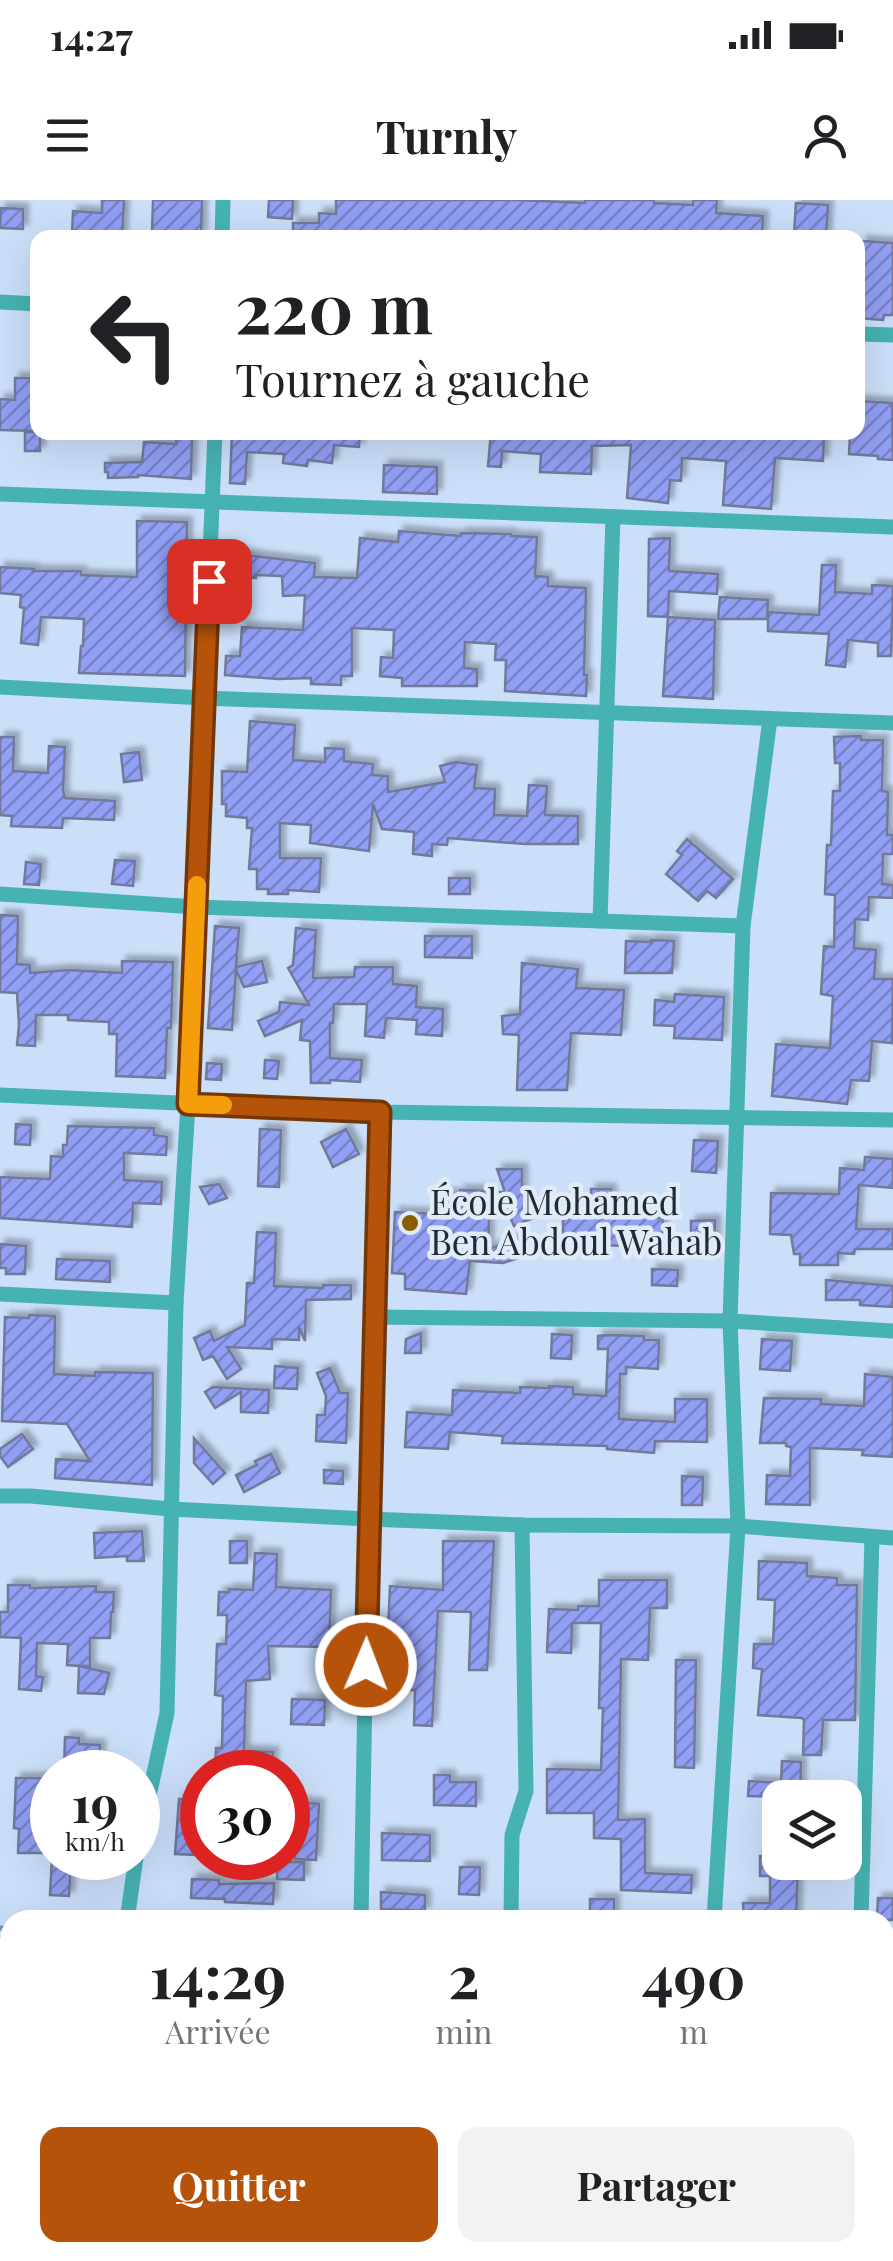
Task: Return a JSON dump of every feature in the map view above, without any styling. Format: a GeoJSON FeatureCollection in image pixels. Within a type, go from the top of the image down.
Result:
{"type":"FeatureCollection","features":[{"type":"Feature","properties":{"kind":"street"},"geometry":{"type":"LineString","coordinates":[[222,230],[223,200]]}},
{"type":"Feature","properties":{"kind":"street"},"geometry":{"type":"LineString","coordinates":[[0,302],[30,304]]}},
{"type":"Feature","properties":{"kind":"street"},"geometry":{"type":"LineString","coordinates":[[865,334],[893,335]]}},
{"type":"Feature","properties":{"kind":"street"},"geometry":{"type":"LineString","coordinates":[[159,1750],[167,1713],[176,1303],[188,1104],[215,440]]}},
{"type":"Feature","properties":{"kind":"street"},"geometry":{"type":"LineString","coordinates":[[0,494],[893,527]]}},
{"type":"Feature","properties":{"kind":"street"},"geometry":{"type":"LineString","coordinates":[[600,921],[612,518]]}},
{"type":"Feature","properties":{"kind":"street"},"geometry":{"type":"LineString","coordinates":[[0,687],[893,723]]}},
{"type":"Feature","properties":{"kind":"street"},"geometry":{"type":"LineString","coordinates":[[715,1910],[738,1526],[730,1322],[743,926],[770,719]]}},
{"type":"Feature","properties":{"kind":"street"},"geometry":{"type":"LineString","coordinates":[[0,894],[196,907],[743,926]]}},
{"type":"Feature","properties":{"kind":"street"},"geometry":{"type":"LineString","coordinates":[[0,1096],[380,1112],[893,1120]]}},
{"type":"Feature","properties":{"kind":"street"},"geometry":{"type":"LineString","coordinates":[[361,1910],[380,1112]]}},
{"type":"Feature","properties":{"kind":"street"},"geometry":{"type":"LineString","coordinates":[[0,1294],[176,1303]]}},
{"type":"Feature","properties":{"kind":"street"},"geometry":{"type":"LineString","coordinates":[[374,1317],[730,1322],[893,1331]]}},
{"type":"Feature","properties":{"kind":"street"},"geometry":{"type":"LineString","coordinates":[[0,1496],[368,1519],[738,1526],[893,1538]]}},
{"type":"Feature","properties":{"kind":"street"},"geometry":{"type":"LineString","coordinates":[[511,1910],[512,1834],[526,1790],[522,1524]]}},
{"type":"Feature","properties":{"kind":"street"},"geometry":{"type":"LineString","coordinates":[[861,1910],[872,1538]]}},
{"type":"Feature","properties":{"kind":"street"},"geometry":{"type":"LineString","coordinates":[[128,1910],[132,1880]]}},
{"type":"Feature","properties":{"kind":"building"},"geometry":{"type":"Polygon","coordinates":[[[102,200],[124,200],[122,230],[72,230],[73,211],[102,213],[102,200]]]}},
{"type":"Feature","properties":{"kind":"building"},"geometry":{"type":"Polygon","coordinates":[[[153,200],[202,200],[201,230],[152,230],[153,200]]]}},
{"type":"Feature","properties":{"kind":"building"},"geometry":{"type":"Polygon","coordinates":[[[269,200],[293,200],[292,219],[268,217],[269,200]]]}},
{"type":"Feature","properties":{"kind":"building"},"geometry":{"type":"Polygon","coordinates":[[[336,200],[654,200],[693,205],[693,200],[717,200],[716,213],[763,216],[762,230],[293,230],[293,223],[319,223],[319,213],[336,214],[336,200]]]}},
{"type":"Feature","properties":{"kind":"building"},"geometry":{"type":"Polygon","coordinates":[[[796,203],[828,205],[826,230],[794,230],[796,203]]]}},
{"type":"Feature","properties":{"kind":"building"},"geometry":{"type":"Polygon","coordinates":[[[1,208],[23,209],[23,229],[0,228],[1,208]]]}},
{"type":"Feature","properties":{"kind":"building"},"geometry":{"type":"Polygon","coordinates":[[[865,241],[893,243],[893,315],[884,315],[883,320],[865,319],[865,241]]]}},
{"type":"Feature","properties":{"kind":"building"},"geometry":{"type":"Polygon","coordinates":[[[15,378],[30,378],[30,431],[0,430],[0,399],[15,400],[15,378]]]}},
{"type":"Feature","properties":{"kind":"building"},"geometry":{"type":"Polygon","coordinates":[[[865,401],[892,403],[893,460],[849,454],[850,440],[865,440],[865,401]]]}},
{"type":"Feature","properties":{"kind":"building"},"geometry":{"type":"Polygon","coordinates":[[[25,432],[30,432],[30,440],[40,440],[40,451],[25,451],[25,432]]]}},
{"type":"Feature","properties":{"kind":"building"},"geometry":{"type":"Polygon","coordinates":[[[176,440],[192,440],[191,479],[138,475],[108,478],[105,472],[105,463],[142,462],[144,442],[176,444],[176,440]]]}},
{"type":"Feature","properties":{"kind":"building"},"geometry":{"type":"Polygon","coordinates":[[[232,440],[359,440],[359,447],[334,445],[332,463],[308,460],[307,466],[283,463],[284,454],[247,452],[245,484],[230,483],[232,440]]]}},
{"type":"Feature","properties":{"kind":"building"},"geometry":{"type":"Polygon","coordinates":[[[490,440],[824,440],[823,461],[775,458],[771,509],[723,505],[726,461],[682,458],[681,481],[670,480],[668,503],[627,498],[631,445],[592,446],[591,474],[540,472],[541,454],[502,451],[501,467],[488,466],[490,440]]]}},
{"type":"Feature","properties":{"kind":"building"},"geometry":{"type":"Polygon","coordinates":[[[384,465],[437,467],[437,494],[383,492],[384,465]]]}},
{"type":"Feature","properties":{"kind":"building"},"geometry":{"type":"Polygon","coordinates":[[[137,521],[187,522],[185,676],[79,673],[84,619],[41,617],[38,645],[21,643],[21,595],[0,593],[0,567],[137,577],[137,521]]]}},
{"type":"Feature","properties":{"kind":"building"},"geometry":{"type":"Polygon","coordinates":[[[399,531],[537,537],[535,576],[548,577],[548,586],[586,588],[586,696],[505,691],[506,660],[495,660],[496,644],[465,642],[464,668],[477,669],[477,686],[402,686],[402,678],[380,676],[381,657],[393,658],[394,630],[352,628],[352,676],[341,676],[341,685],[311,684],[311,678],[225,675],[226,656],[240,656],[242,627],[303,630],[305,595],[283,596],[282,576],[227,576],[228,553],[315,563],[314,577],[357,578],[360,538],[398,542],[399,531]]]}},
{"type":"Feature","properties":{"kind":"building"},"geometry":{"type":"Polygon","coordinates":[[[670,538],[669,571],[718,574],[717,594],[669,591],[668,617],[648,616],[649,539],[670,538]]]}},
{"type":"Feature","properties":{"kind":"building"},"geometry":{"type":"Polygon","coordinates":[[[822,565],[836,565],[835,592],[872,594],[872,585],[893,586],[891,656],[878,656],[878,643],[848,640],[845,667],[826,665],[829,634],[768,631],[768,612],[819,615],[822,565]]]}},
{"type":"Feature","properties":{"kind":"building"},"geometry":{"type":"Polygon","coordinates":[[[720,597],[768,600],[767,619],[718,619],[720,597]]]}},
{"type":"Feature","properties":{"kind":"building"},"geometry":{"type":"Polygon","coordinates":[[[668,617],[715,620],[713,699],[663,696],[668,617]]]}},
{"type":"Feature","properties":{"kind":"building"},"geometry":{"type":"Polygon","coordinates":[[[250,721],[295,725],[293,760],[325,762],[325,748],[344,749],[344,761],[373,764],[372,775],[388,776],[388,792],[445,782],[440,766],[456,762],[477,765],[474,788],[495,789],[494,815],[527,816],[529,785],[547,786],[545,815],[578,816],[578,844],[448,838],[447,845],[432,844],[432,856],[413,854],[414,832],[382,829],[373,804],[369,851],[310,843],[311,825],[280,823],[280,858],[321,858],[319,892],[288,890],[288,894],[268,894],[268,889],[257,889],[257,869],[249,869],[252,828],[247,828],[247,818],[226,816],[226,804],[222,804],[222,771],[247,772],[250,721]]]}},
{"type":"Feature","properties":{"kind":"building"},"geometry":{"type":"Polygon","coordinates":[[[861,736],[861,740],[883,740],[882,791],[888,792],[887,835],[893,835],[893,854],[883,854],[882,884],[893,885],[893,898],[869,897],[868,920],[855,919],[854,948],[876,950],[874,979],[893,979],[892,1043],[872,1041],[869,1081],[851,1080],[847,1104],[772,1096],[776,1044],[830,1048],[833,996],[821,994],[824,946],[834,947],[835,895],[825,894],[833,791],[840,791],[840,763],[835,763],[834,737],[861,736]]]}},
{"type":"Feature","properties":{"kind":"building"},"geometry":{"type":"Polygon","coordinates":[[[0,737],[14,737],[13,771],[48,773],[49,746],[65,747],[65,798],[115,801],[114,820],[63,818],[62,828],[11,826],[12,816],[0,815],[0,737]]]}},
{"type":"Feature","properties":{"kind":"building"},"geometry":{"type":"Polygon","coordinates":[[[139,752],[142,780],[124,782],[121,754],[139,752]]]}},
{"type":"Feature","properties":{"kind":"building"},"geometry":{"type":"Polygon","coordinates":[[[687,839],[733,879],[716,898],[707,891],[698,901],[666,874],[682,855],[677,851],[687,839]]]}},
{"type":"Feature","properties":{"kind":"building"},"geometry":{"type":"Polygon","coordinates":[[[115,860],[135,861],[133,886],[112,884],[115,860]]]}},
{"type":"Feature","properties":{"kind":"building"},"geometry":{"type":"Polygon","coordinates":[[[26,862],[41,864],[39,885],[24,884],[26,862]]]}},
{"type":"Feature","properties":{"kind":"building"},"geometry":{"type":"Polygon","coordinates":[[[449,878],[470,878],[470,894],[449,894],[449,878]]]}},
{"type":"Feature","properties":{"kind":"building"},"geometry":{"type":"Polygon","coordinates":[[[0,915],[18,916],[17,964],[30,965],[30,973],[122,973],[122,961],[173,962],[165,1078],[116,1076],[117,1034],[109,1034],[109,1022],[68,1020],[68,1015],[36,1015],[35,1046],[17,1045],[17,993],[0,992],[0,915]]]}},
{"type":"Feature","properties":{"kind":"building"},"geometry":{"type":"Polygon","coordinates":[[[215,926],[239,928],[236,967],[262,961],[267,982],[244,987],[236,970],[232,1030],[208,1028],[215,926]]]}},
{"type":"Feature","properties":{"kind":"building"},"geometry":{"type":"Polygon","coordinates":[[[296,928],[316,930],[313,978],[354,977],[355,967],[393,967],[393,984],[417,986],[416,1007],[443,1009],[442,1036],[416,1034],[417,1020],[386,1018],[384,1038],[365,1036],[367,1004],[334,1004],[330,1058],[362,1060],[360,1082],[311,1083],[310,1041],[300,1040],[302,1020],[265,1036],[258,1021],[279,1012],[280,1002],[309,1005],[288,968],[293,965],[296,928]]]}},
{"type":"Feature","properties":{"kind":"building"},"geometry":{"type":"Polygon","coordinates":[[[425,936],[472,936],[472,958],[425,957],[425,936]]]}},
{"type":"Feature","properties":{"kind":"building"},"geometry":{"type":"Polygon","coordinates":[[[626,941],[674,941],[672,973],[625,973],[626,941]]]}},
{"type":"Feature","properties":{"kind":"building"},"geometry":{"type":"Polygon","coordinates":[[[522,963],[578,969],[576,988],[624,990],[621,1035],[571,1033],[567,1090],[517,1090],[519,1035],[503,1034],[502,1016],[520,1014],[522,963]]]}},
{"type":"Feature","properties":{"kind":"building"},"geometry":{"type":"Polygon","coordinates":[[[675,994],[724,997],[722,1040],[674,1038],[675,1026],[654,1025],[655,1000],[674,1002],[675,994]]]}},
{"type":"Feature","properties":{"kind":"building"},"geometry":{"type":"Polygon","coordinates":[[[265,1060],[279,1061],[277,1079],[264,1078],[265,1060]]]}},
{"type":"Feature","properties":{"kind":"building"},"geometry":{"type":"Polygon","coordinates":[[[207,1063],[222,1064],[221,1080],[206,1079],[207,1063]]]}},
{"type":"Feature","properties":{"kind":"building"},"geometry":{"type":"Polygon","coordinates":[[[16,1124],[31,1125],[30,1145],[15,1144],[16,1124]]]}},
{"type":"Feature","properties":{"kind":"building"},"geometry":{"type":"Polygon","coordinates":[[[68,1126],[154,1128],[154,1135],[167,1137],[166,1155],[124,1153],[124,1180],[162,1182],[161,1204],[133,1203],[132,1227],[0,1218],[0,1177],[50,1179],[51,1156],[63,1157],[68,1126]]]}},
{"type":"Feature","properties":{"kind":"building"},"geometry":{"type":"Polygon","coordinates":[[[260,1129],[281,1130],[279,1187],[258,1186],[260,1129]]]}},
{"type":"Feature","properties":{"kind":"building"},"geometry":{"type":"Polygon","coordinates":[[[346,1129],[359,1154],[333,1167],[321,1142],[346,1129]]]}},
{"type":"Feature","properties":{"kind":"building"},"geometry":{"type":"Polygon","coordinates":[[[694,1140],[718,1141],[716,1173],[692,1171],[694,1140]]]}},
{"type":"Feature","properties":{"kind":"building"},"geometry":{"type":"Polygon","coordinates":[[[865,1157],[893,1159],[893,1188],[859,1185],[856,1229],[893,1229],[893,1249],[838,1253],[838,1265],[800,1265],[800,1254],[794,1254],[791,1235],[770,1234],[771,1193],[839,1194],[840,1168],[864,1170],[865,1157]]]}},
{"type":"Feature","properties":{"kind":"building"},"geometry":{"type":"Polygon","coordinates":[[[497,1169],[522,1169],[522,1191],[533,1218],[514,1226],[500,1192],[505,1192],[497,1169]]]}},
{"type":"Feature","properties":{"kind":"building"},"geometry":{"type":"Polygon","coordinates":[[[219,1184],[227,1198],[209,1204],[200,1187],[219,1184]]]}},
{"type":"Feature","properties":{"kind":"building"},"geometry":{"type":"Polygon","coordinates":[[[591,1189],[611,1189],[611,1214],[663,1218],[662,1247],[563,1244],[563,1212],[591,1213],[591,1189]]]}},
{"type":"Feature","properties":{"kind":"building"},"geometry":{"type":"Polygon","coordinates":[[[460,1190],[490,1191],[488,1249],[522,1238],[528,1255],[503,1263],[470,1261],[466,1294],[405,1289],[405,1274],[392,1273],[395,1212],[437,1214],[438,1193],[460,1195],[460,1190]]]}},
{"type":"Feature","properties":{"kind":"building"},"geometry":{"type":"Polygon","coordinates":[[[715,1220],[715,1247],[691,1247],[691,1221],[715,1220]]]}},
{"type":"Feature","properties":{"kind":"building"},"geometry":{"type":"Polygon","coordinates":[[[257,1232],[276,1233],[274,1286],[351,1285],[351,1299],[306,1300],[305,1341],[299,1327],[299,1340],[272,1339],[272,1349],[227,1347],[241,1369],[227,1379],[213,1356],[203,1360],[194,1338],[210,1331],[214,1341],[245,1325],[247,1283],[254,1283],[257,1232]]]}},
{"type":"Feature","properties":{"kind":"building"},"geometry":{"type":"Polygon","coordinates":[[[0,1244],[26,1246],[25,1274],[6,1274],[6,1268],[0,1268],[0,1244]]]}},
{"type":"Feature","properties":{"kind":"building"},"geometry":{"type":"Polygon","coordinates":[[[57,1259],[110,1261],[110,1282],[56,1279],[57,1259]]]}},
{"type":"Feature","properties":{"kind":"building"},"geometry":{"type":"Polygon","coordinates":[[[652,1269],[678,1270],[677,1286],[652,1285],[652,1269]]]}},
{"type":"Feature","properties":{"kind":"building"},"geometry":{"type":"Polygon","coordinates":[[[826,1280],[893,1286],[893,1307],[860,1305],[860,1300],[826,1300],[826,1280]]]}},
{"type":"Feature","properties":{"kind":"building"},"geometry":{"type":"Polygon","coordinates":[[[55,1316],[54,1374],[153,1373],[152,1485],[55,1478],[56,1459],[90,1461],[67,1424],[2,1421],[5,1317],[55,1316]]]}},
{"type":"Feature","properties":{"kind":"building"},"geometry":{"type":"Polygon","coordinates":[[[421,1333],[421,1353],[405,1353],[406,1339],[421,1333]]]}},
{"type":"Feature","properties":{"kind":"building"},"geometry":{"type":"Polygon","coordinates":[[[552,1334],[572,1335],[571,1359],[551,1358],[552,1334]]]}},
{"type":"Feature","properties":{"kind":"building"},"geometry":{"type":"Polygon","coordinates":[[[598,1336],[659,1340],[658,1369],[626,1367],[626,1374],[620,1374],[619,1419],[675,1422],[675,1399],[707,1399],[707,1442],[655,1441],[654,1453],[607,1446],[502,1443],[503,1436],[450,1432],[448,1449],[405,1447],[407,1412],[452,1415],[453,1390],[520,1393],[520,1387],[549,1386],[573,1387],[573,1394],[606,1396],[608,1349],[598,1349],[598,1336]]]}},
{"type":"Feature","properties":{"kind":"building"},"geometry":{"type":"Polygon","coordinates":[[[762,1339],[792,1341],[790,1371],[760,1369],[762,1339]]]}},
{"type":"Feature","properties":{"kind":"building"},"geometry":{"type":"Polygon","coordinates":[[[275,1366],[298,1368],[297,1389],[274,1388],[275,1366]]]}},
{"type":"Feature","properties":{"kind":"building"},"geometry":{"type":"Polygon","coordinates":[[[330,1368],[340,1393],[348,1393],[346,1443],[316,1441],[317,1415],[325,1415],[326,1396],[317,1373],[330,1368]]]}},
{"type":"Feature","properties":{"kind":"building"},"geometry":{"type":"Polygon","coordinates":[[[865,1374],[893,1377],[893,1457],[862,1455],[863,1450],[810,1448],[810,1505],[766,1504],[767,1475],[790,1476],[791,1447],[786,1443],[760,1443],[764,1398],[821,1399],[821,1404],[864,1406],[865,1374]]]}},
{"type":"Feature","properties":{"kind":"building"},"geometry":{"type":"Polygon","coordinates":[[[213,1387],[269,1390],[268,1413],[241,1412],[241,1392],[215,1408],[205,1392],[213,1387]]]}},
{"type":"Feature","properties":{"kind":"building"},"geometry":{"type":"Polygon","coordinates":[[[22,1434],[33,1449],[8,1467],[0,1449],[22,1434]]]}},
{"type":"Feature","properties":{"kind":"building"},"geometry":{"type":"Polygon","coordinates":[[[194,1438],[225,1473],[213,1484],[194,1463],[194,1438]]]}},
{"type":"Feature","properties":{"kind":"building"},"geometry":{"type":"Polygon","coordinates":[[[271,1454],[280,1473],[244,1492],[236,1475],[271,1454]]]}},
{"type":"Feature","properties":{"kind":"building"},"geometry":{"type":"Polygon","coordinates":[[[324,1470],[343,1471],[343,1484],[324,1483],[324,1470]]]}},
{"type":"Feature","properties":{"kind":"building"},"geometry":{"type":"Polygon","coordinates":[[[682,1476],[703,1477],[702,1505],[682,1505],[682,1476]]]}},
{"type":"Feature","properties":{"kind":"building"},"geometry":{"type":"Polygon","coordinates":[[[142,1531],[144,1561],[127,1561],[127,1556],[95,1558],[94,1533],[142,1531]]]}},
{"type":"Feature","properties":{"kind":"building"},"geometry":{"type":"Polygon","coordinates":[[[230,1541],[247,1541],[247,1563],[230,1563],[230,1541]]]}},
{"type":"Feature","properties":{"kind":"building"},"geometry":{"type":"Polygon","coordinates":[[[443,1541],[494,1541],[487,1670],[469,1670],[471,1612],[438,1611],[432,1726],[414,1725],[415,1690],[407,1690],[409,1671],[392,1670],[393,1656],[387,1656],[390,1586],[443,1590],[443,1541]]]}},
{"type":"Feature","properties":{"kind":"building"},"geometry":{"type":"Polygon","coordinates":[[[255,1553],[277,1554],[276,1587],[331,1590],[329,1647],[268,1646],[270,1679],[246,1681],[244,1750],[216,1750],[222,1748],[223,1696],[215,1695],[217,1644],[226,1644],[227,1615],[218,1615],[219,1592],[253,1590],[255,1553]]]}},
{"type":"Feature","properties":{"kind":"building"},"geometry":{"type":"Polygon","coordinates":[[[759,1561],[807,1563],[807,1576],[837,1578],[837,1585],[857,1585],[855,1720],[823,1720],[821,1755],[803,1755],[802,1718],[758,1715],[762,1669],[753,1668],[754,1644],[773,1644],[775,1600],[758,1599],[759,1561]]]}},
{"type":"Feature","properties":{"kind":"building"},"geometry":{"type":"Polygon","coordinates":[[[599,1580],[667,1580],[667,1608],[650,1608],[648,1660],[621,1659],[618,1820],[645,1819],[645,1873],[692,1875],[691,1893],[621,1890],[621,1839],[594,1838],[594,1813],[547,1813],[547,1769],[601,1770],[601,1623],[572,1623],[571,1653],[547,1652],[549,1609],[599,1606],[599,1580]]]}},
{"type":"Feature","properties":{"kind":"building"},"geometry":{"type":"Polygon","coordinates":[[[8,1585],[96,1586],[96,1592],[114,1592],[110,1638],[90,1638],[90,1666],[80,1666],[109,1673],[104,1694],[78,1693],[79,1666],[67,1665],[68,1644],[37,1643],[36,1676],[43,1677],[41,1691],[19,1689],[21,1638],[0,1637],[0,1612],[8,1612],[8,1585]]]}},
{"type":"Feature","properties":{"kind":"building"},"geometry":{"type":"Polygon","coordinates":[[[676,1660],[696,1660],[694,1768],[675,1767],[676,1660]]]}},
{"type":"Feature","properties":{"kind":"building"},"geometry":{"type":"Polygon","coordinates":[[[292,1699],[325,1700],[324,1725],[291,1724],[292,1699]]]}},
{"type":"Feature","properties":{"kind":"building"},"geometry":{"type":"Polygon","coordinates":[[[65,1737],[79,1738],[79,1744],[100,1745],[100,1750],[65,1750],[65,1737]]]}},
{"type":"Feature","properties":{"kind":"building"},"geometry":{"type":"Polygon","coordinates":[[[782,1761],[801,1762],[800,1780],[781,1780],[782,1761]]]}},
{"type":"Feature","properties":{"kind":"building"},"geometry":{"type":"Polygon","coordinates":[[[434,1775],[450,1775],[450,1782],[476,1782],[476,1806],[434,1805],[434,1775]]]}},
{"type":"Feature","properties":{"kind":"building"},"geometry":{"type":"Polygon","coordinates":[[[16,1778],[30,1778],[30,1853],[18,1853],[19,1829],[14,1828],[16,1778]]]}},
{"type":"Feature","properties":{"kind":"building"},"geometry":{"type":"Polygon","coordinates":[[[749,1781],[762,1782],[762,1796],[748,1796],[749,1781]]]}},
{"type":"Feature","properties":{"kind":"building"},"geometry":{"type":"Polygon","coordinates":[[[179,1799],[180,1799],[180,1854],[175,1854],[179,1799]]]}},
{"type":"Feature","properties":{"kind":"building"},"geometry":{"type":"Polygon","coordinates":[[[310,1803],[319,1804],[316,1860],[310,1860],[310,1803]]]}},
{"type":"Feature","properties":{"kind":"building"},"geometry":{"type":"Polygon","coordinates":[[[382,1833],[430,1835],[430,1861],[382,1860],[382,1833]]]}},
{"type":"Feature","properties":{"kind":"building"},"geometry":{"type":"Polygon","coordinates":[[[460,1867],[480,1867],[479,1895],[459,1894],[460,1867]]]}},
{"type":"Feature","properties":{"kind":"building"},"geometry":{"type":"Polygon","coordinates":[[[51,1880],[70,1880],[69,1896],[50,1895],[51,1880]]]}},
{"type":"Feature","properties":{"kind":"building"},"geometry":{"type":"Polygon","coordinates":[[[192,1880],[219,1880],[219,1884],[274,1883],[273,1904],[191,1898],[192,1880]]]}},
{"type":"Feature","properties":{"kind":"building"},"geometry":{"type":"Polygon","coordinates":[[[770,1880],[797,1880],[796,1910],[743,1910],[743,1903],[770,1903],[770,1880]]]}},
{"type":"Feature","properties":{"kind":"building"},"geometry":{"type":"Polygon","coordinates":[[[381,1892],[425,1895],[425,1910],[381,1909],[381,1892]]]}},
{"type":"Feature","properties":{"kind":"building"},"geometry":{"type":"Polygon","coordinates":[[[878,1898],[893,1898],[893,1910],[877,1910],[878,1898]]]}},
{"type":"Feature","properties":{"kind":"building"},"geometry":{"type":"Polygon","coordinates":[[[590,1899],[614,1899],[614,1910],[590,1910],[590,1899]]]}},
{"type":"Feature","properties":{"kind":"slow traffic"},"geometry":{"type":"LineString","coordinates":[[197,885],[188,1104],[223,1105]]}},
{"type":"Feature","properties":{"kind":"place","name":"École Mohamed Ben Abdoul Wahab"},"geometry":{"type":"Point","coordinates":[410,1223]}},
{"type":"Feature","properties":{"kind":"route"},"geometry":{"type":"LineString","coordinates":[[209,581],[188,1104],[380,1112],[366,1665]]}}]}
